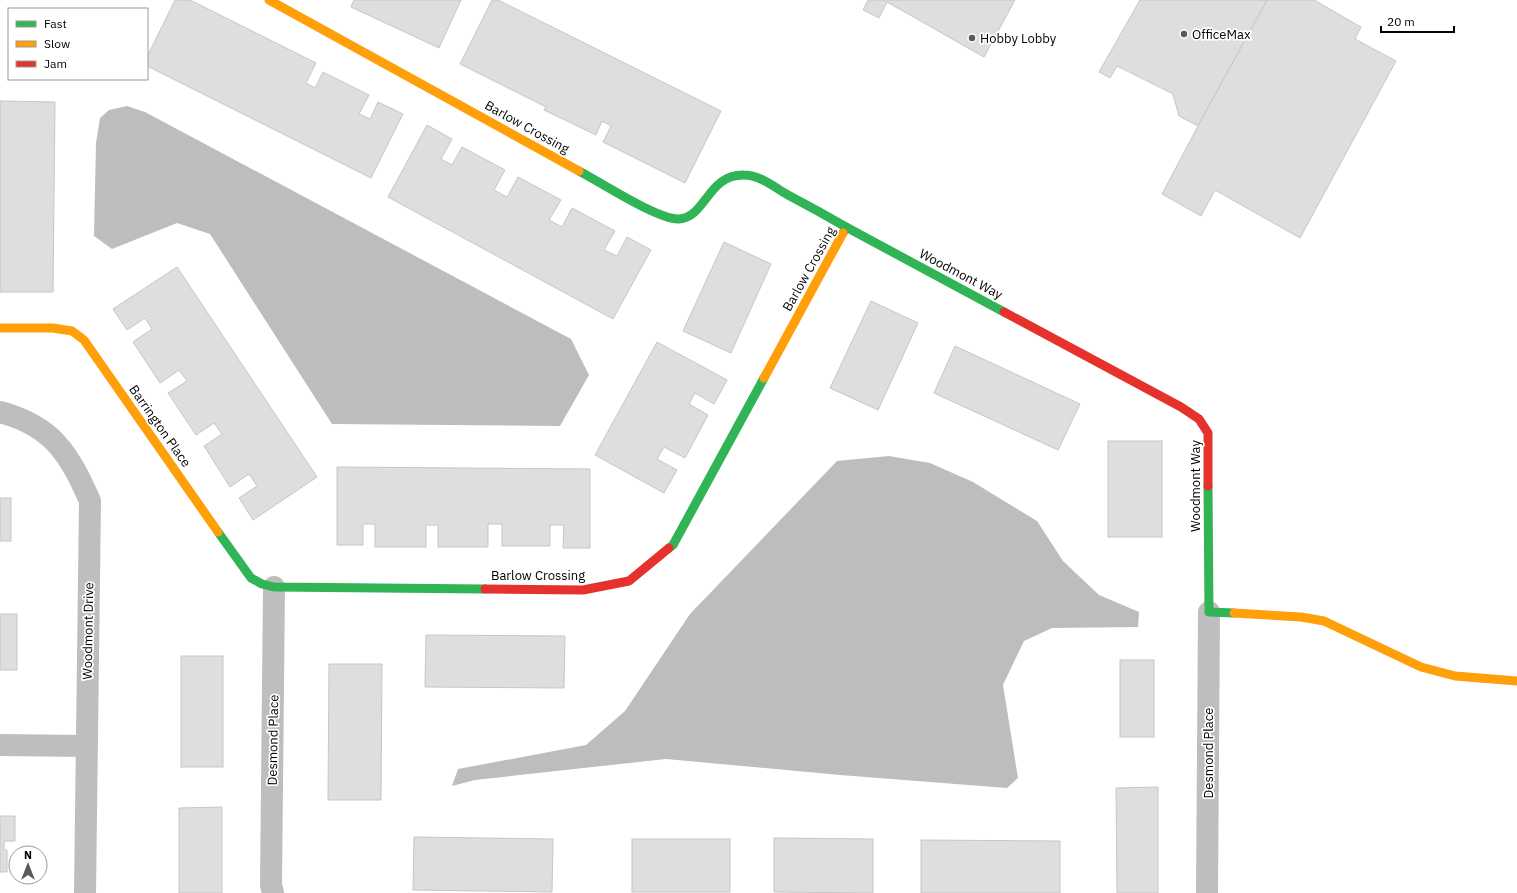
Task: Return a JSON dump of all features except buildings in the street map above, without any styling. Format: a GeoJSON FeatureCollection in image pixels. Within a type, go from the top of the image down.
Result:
{"type":"FeatureCollection","features":[{"type":"Feature","properties":{"kind":"street","name":"Barlow Crossing"},"geometry":{"type":"LineString","coordinates":[[269,0],[659,215],[671,218],[682,218],[693,214],[719,182],[743,174],[754,176],[846,227],[673,545],[629,581],[583,590],[274,587]]}},
{"type":"Feature","properties":{"kind":"street","name":"Woodmont Way"},"geometry":{"type":"LineString","coordinates":[[846,227],[1181,407],[1199,419],[1208,433],[1209,612]]}},
{"type":"Feature","properties":{"kind":"street","name":"Barrington Place"},"geometry":{"type":"LineString","coordinates":[[0,328],[53,328],[72,331],[84,340],[251,578],[262,584],[274,587]]}},
{"type":"Feature","properties":{"kind":"street","name":"Woodmont Drive"},"geometry":{"type":"LineString","coordinates":[[0,412],[17,416],[40,429],[63,450],[76,471],[90,501],[85,893]]}},
{"type":"Feature","properties":{"kind":"street","name":"Desmond Place"},"geometry":{"type":"LineString","coordinates":[[272,893],[274,587]]}},
{"type":"Feature","properties":{"kind":"street","name":"Desmond Place"},"geometry":{"type":"LineString","coordinates":[[1207,893],[1209,612]]}},
{"type":"Feature","properties":{"kind":"street"},"geometry":{"type":"LineString","coordinates":[[1209,612],[1301,617],[1324,621],[1421,667],[1455,676],[1499,681],[1517,681]]}},
{"type":"Feature","properties":{"kind":"street"},"geometry":{"type":"LineString","coordinates":[[0,745],[86,746]]}},
{"type":"Feature","properties":{"kind":"shaded area"},"geometry":{"type":"Polygon","coordinates":[[[127,106],[145,112],[571,339],[589,375],[560,426],[332,424],[210,234],[177,223],[112,249],[94,236],[96,143],[100,118],[109,110],[127,106]]]}},
{"type":"Feature","properties":{"kind":"shaded area"},"geometry":{"type":"Polygon","coordinates":[[[889,456],[930,463],[973,482],[1037,521],[1063,561],[1099,595],[1139,612],[1138,627],[1052,628],[1024,641],[1003,685],[1018,778],[1007,788],[666,759],[475,780],[452,786],[458,769],[586,745],[625,711],[690,614],[837,461],[889,456]]]}},
{"type":"Feature","properties":{"kind":"traffic: fast"},"geometry":{"type":"LineString","coordinates":[[579,171],[629,200],[670,218],[679,219],[688,216],[695,211],[722,181],[732,177],[744,175],[756,177],[846,227],[843,233]]}},
{"type":"Feature","properties":{"kind":"traffic: fast"},"geometry":{"type":"LineString","coordinates":[[846,227],[1004,312]]}},
{"type":"Feature","properties":{"kind":"traffic: fast"},"geometry":{"type":"LineString","coordinates":[[669,548],[673,545],[764,378]]}},
{"type":"Feature","properties":{"kind":"traffic: fast"},"geometry":{"type":"LineString","coordinates":[[1208,486],[1209,612],[1234,613]]}},
{"type":"Feature","properties":{"kind":"traffic: fast"},"geometry":{"type":"LineString","coordinates":[[218,532],[251,578],[262,584],[274,587],[485,589]]}},
{"type":"Feature","properties":{"kind":"traffic: slow"},"geometry":{"type":"LineString","coordinates":[[269,0],[579,171]]}},
{"type":"Feature","properties":{"kind":"traffic: slow"},"geometry":{"type":"LineString","coordinates":[[764,378],[843,233]]}},
{"type":"Feature","properties":{"kind":"traffic: slow"},"geometry":{"type":"LineString","coordinates":[[0,328],[53,328],[72,331],[84,340],[218,532]]}},
{"type":"Feature","properties":{"kind":"traffic: slow"},"geometry":{"type":"LineString","coordinates":[[1234,613],[1301,617],[1324,621],[1421,667],[1455,676],[1517,681]]}},
{"type":"Feature","properties":{"kind":"traffic: jam"},"geometry":{"type":"LineString","coordinates":[[1004,312],[1181,407],[1199,419],[1208,433],[1208,486]]}},
{"type":"Feature","properties":{"kind":"traffic: jam"},"geometry":{"type":"LineString","coordinates":[[485,589],[583,590],[629,581],[669,548]]}},
{"type":"Feature","properties":{"kind":"place","name":"OfficeMax"},"geometry":{"type":"Point","coordinates":[1184,34]}},
{"type":"Feature","properties":{"kind":"place","name":"Hobby Lobby"},"geometry":{"type":"Point","coordinates":[972,38]}}]}
